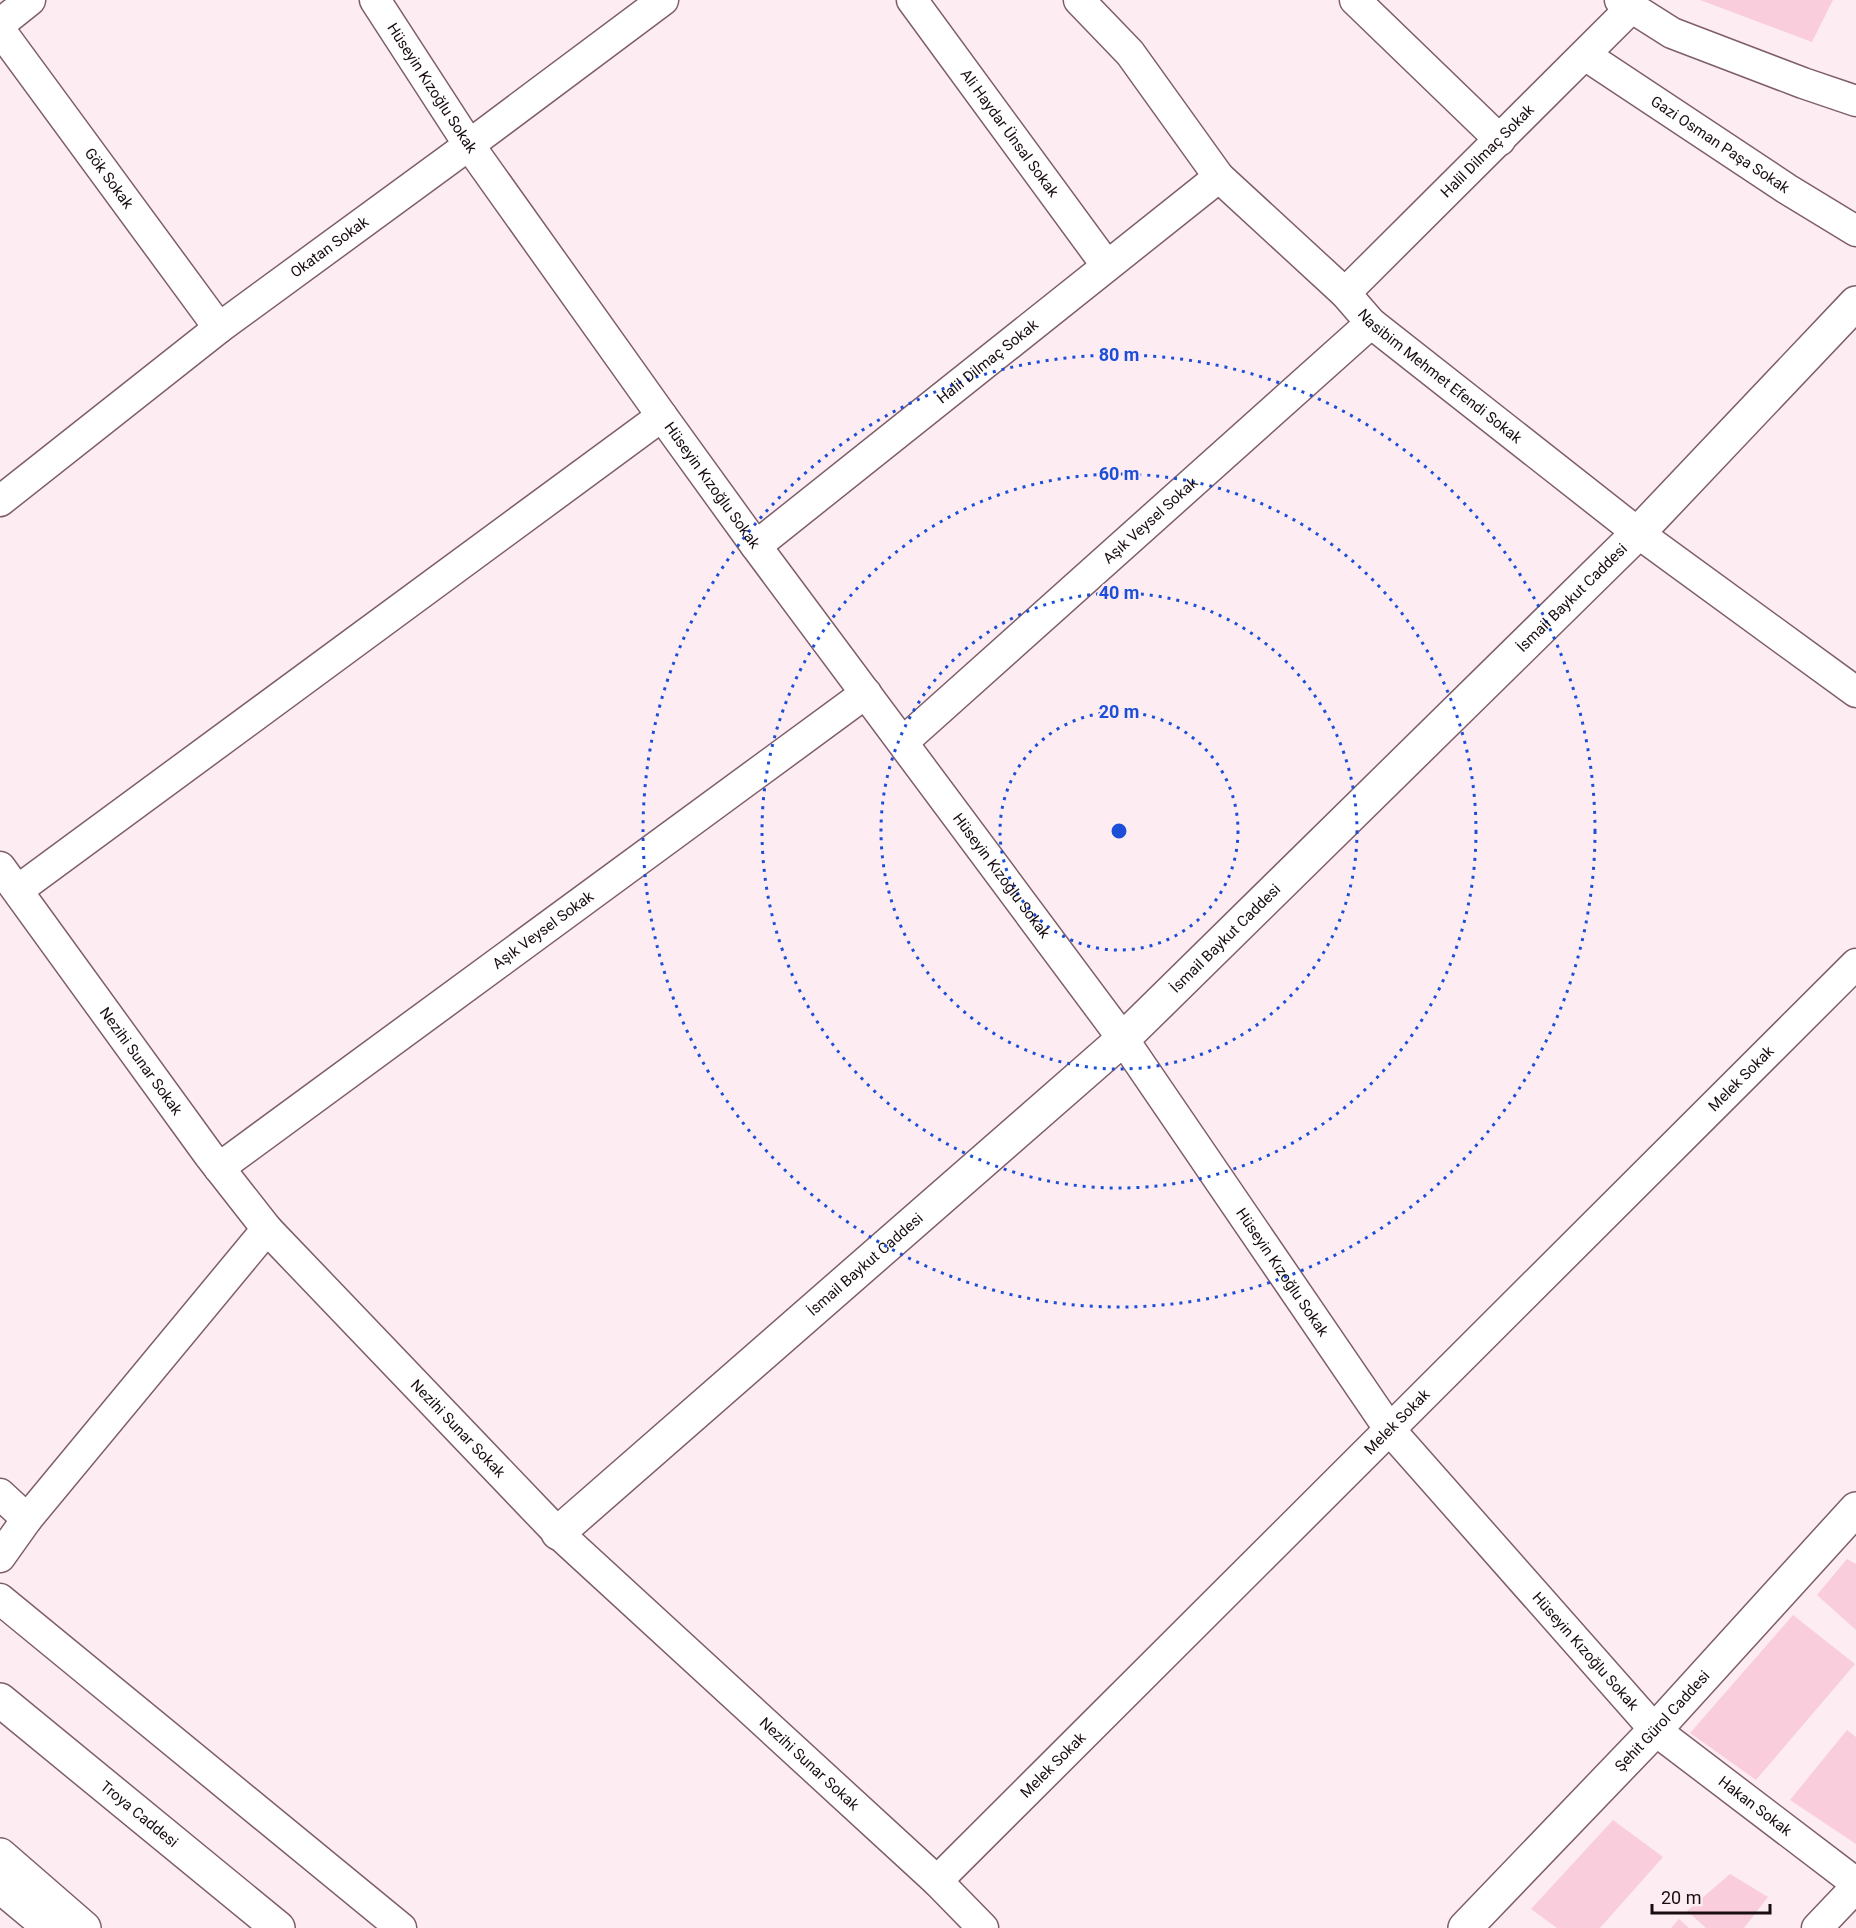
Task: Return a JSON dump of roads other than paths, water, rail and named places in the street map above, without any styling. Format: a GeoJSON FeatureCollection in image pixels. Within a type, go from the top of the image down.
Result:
{"type":"FeatureCollection","features":[{"type":"Feature","properties":{"kind":"street"},"geometry":{"type":"LineString","coordinates":[[0,24],[30,0]]}},
{"type":"Feature","properties":{"kind":"street","name":"Hüseyin Kızoğlu Sokak"},"geometry":{"type":"LineString","coordinates":[[375,0],[468,145],[662,416],[1123,1039],[1390,1431],[1655,1730]]}},
{"type":"Feature","properties":{"kind":"street","name":"Okatan Sokak"},"geometry":{"type":"LineString","coordinates":[[0,501],[219,328],[663,0]]}},
{"type":"Feature","properties":{"kind":"street","name":"Ali Haydar Ünsal Sokak"},"geometry":{"type":"LineString","coordinates":[[912,0],[1107,266]]}},
{"type":"Feature","properties":{"kind":"street","name":"Nasibim Mehmet Efendi Sokak"},"geometry":{"type":"LineString","coordinates":[[1079,0],[1130,53],[1219,177],[1345,293],[1371,323],[1638,533],[1854,686]]}},
{"type":"Feature","properties":{"kind":"street"},"geometry":{"type":"LineString","coordinates":[[1356,0],[1500,140]]}},
{"type":"Feature","properties":{"kind":"street"},"geometry":{"type":"LineString","coordinates":[[1625,4],[1672,33],[1856,101]]}},
{"type":"Feature","properties":{"kind":"street","name":"Halil Dilmaç Sokak"},"geometry":{"type":"LineString","coordinates":[[1345,293],[1585,55],[1625,4]]}},
{"type":"Feature","properties":{"kind":"street","name":"Gök Sokak"},"geometry":{"type":"LineString","coordinates":[[0,30],[219,328]]}},
{"type":"Feature","properties":{"kind":"street","name":"Gazi Osman Paşa Sokak"},"geometry":{"type":"LineString","coordinates":[[1585,55],[1787,189],[1856,231]]}},
{"type":"Feature","properties":{"kind":"street","name":"Halil Dilmaç Sokak"},"geometry":{"type":"LineString","coordinates":[[756,546],[1219,177]]}},
{"type":"Feature","properties":{"kind":"street","name":"İsmail Baykut Caddesi"},"geometry":{"type":"LineString","coordinates":[[558,1533],[1123,1039],[1638,533],[1856,303]]}},
{"type":"Feature","properties":{"kind":"street","name":"Aşık Veysel Sokak"},"geometry":{"type":"LineString","coordinates":[[903,742],[1371,323]]}},
{"type":"Feature","properties":{"kind":"street"},"geometry":{"type":"LineString","coordinates":[[9,879],[662,416]]}},
{"type":"Feature","properties":{"kind":"street","name":"Aşık Veysel Sokak"},"geometry":{"type":"LineString","coordinates":[[219,1168],[866,693]]}},
{"type":"Feature","properties":{"kind":"street","name":"Nezihi Sunar Sokak"},"geometry":{"type":"LineString","coordinates":[[9,879],[219,1168],[267,1229],[558,1533],[937,1881],[983,1928]]}},
{"type":"Feature","properties":{"kind":"street","name":"Melek Sokak"},"geometry":{"type":"LineString","coordinates":[[937,1881],[1856,964]]}},
{"type":"Feature","properties":{"kind":"street"},"geometry":{"type":"LineString","coordinates":[[0,1557],[27,1519],[267,1229]]}},
{"type":"Feature","properties":{"kind":"street"},"geometry":{"type":"LineString","coordinates":[[0,1494],[27,1519]]}},
{"type":"Feature","properties":{"kind":"street","name":"Şehit Gürol Caddesi"},"geometry":{"type":"LineString","coordinates":[[1466,1928],[1655,1730],[1853,1517]]}},
{"type":"Feature","properties":{"kind":"street"},"geometry":{"type":"LineString","coordinates":[[0,1599],[401,1928]]}},
{"type":"Feature","properties":{"kind":"street","name":"Troya Caddesi"},"geometry":{"type":"LineString","coordinates":[[0,1700],[278,1928]]}},
{"type":"Feature","properties":{"kind":"street","name":"Hakan Sokak"},"geometry":{"type":"LineString","coordinates":[[1655,1730],[1856,1882]]}},
{"type":"Feature","properties":{"kind":"street"},"geometry":{"type":"LineString","coordinates":[[0,1855],[84,1928]]}},
{"type":"Feature","properties":{"kind":"street"},"geometry":{"type":"LineString","coordinates":[[1817,1928],[1856,1887]]}},
{"type":"Feature","properties":{"kind":"street"},"geometry":{"type":"LineString","coordinates":[[0,1888],[48,1928]]}}]}
